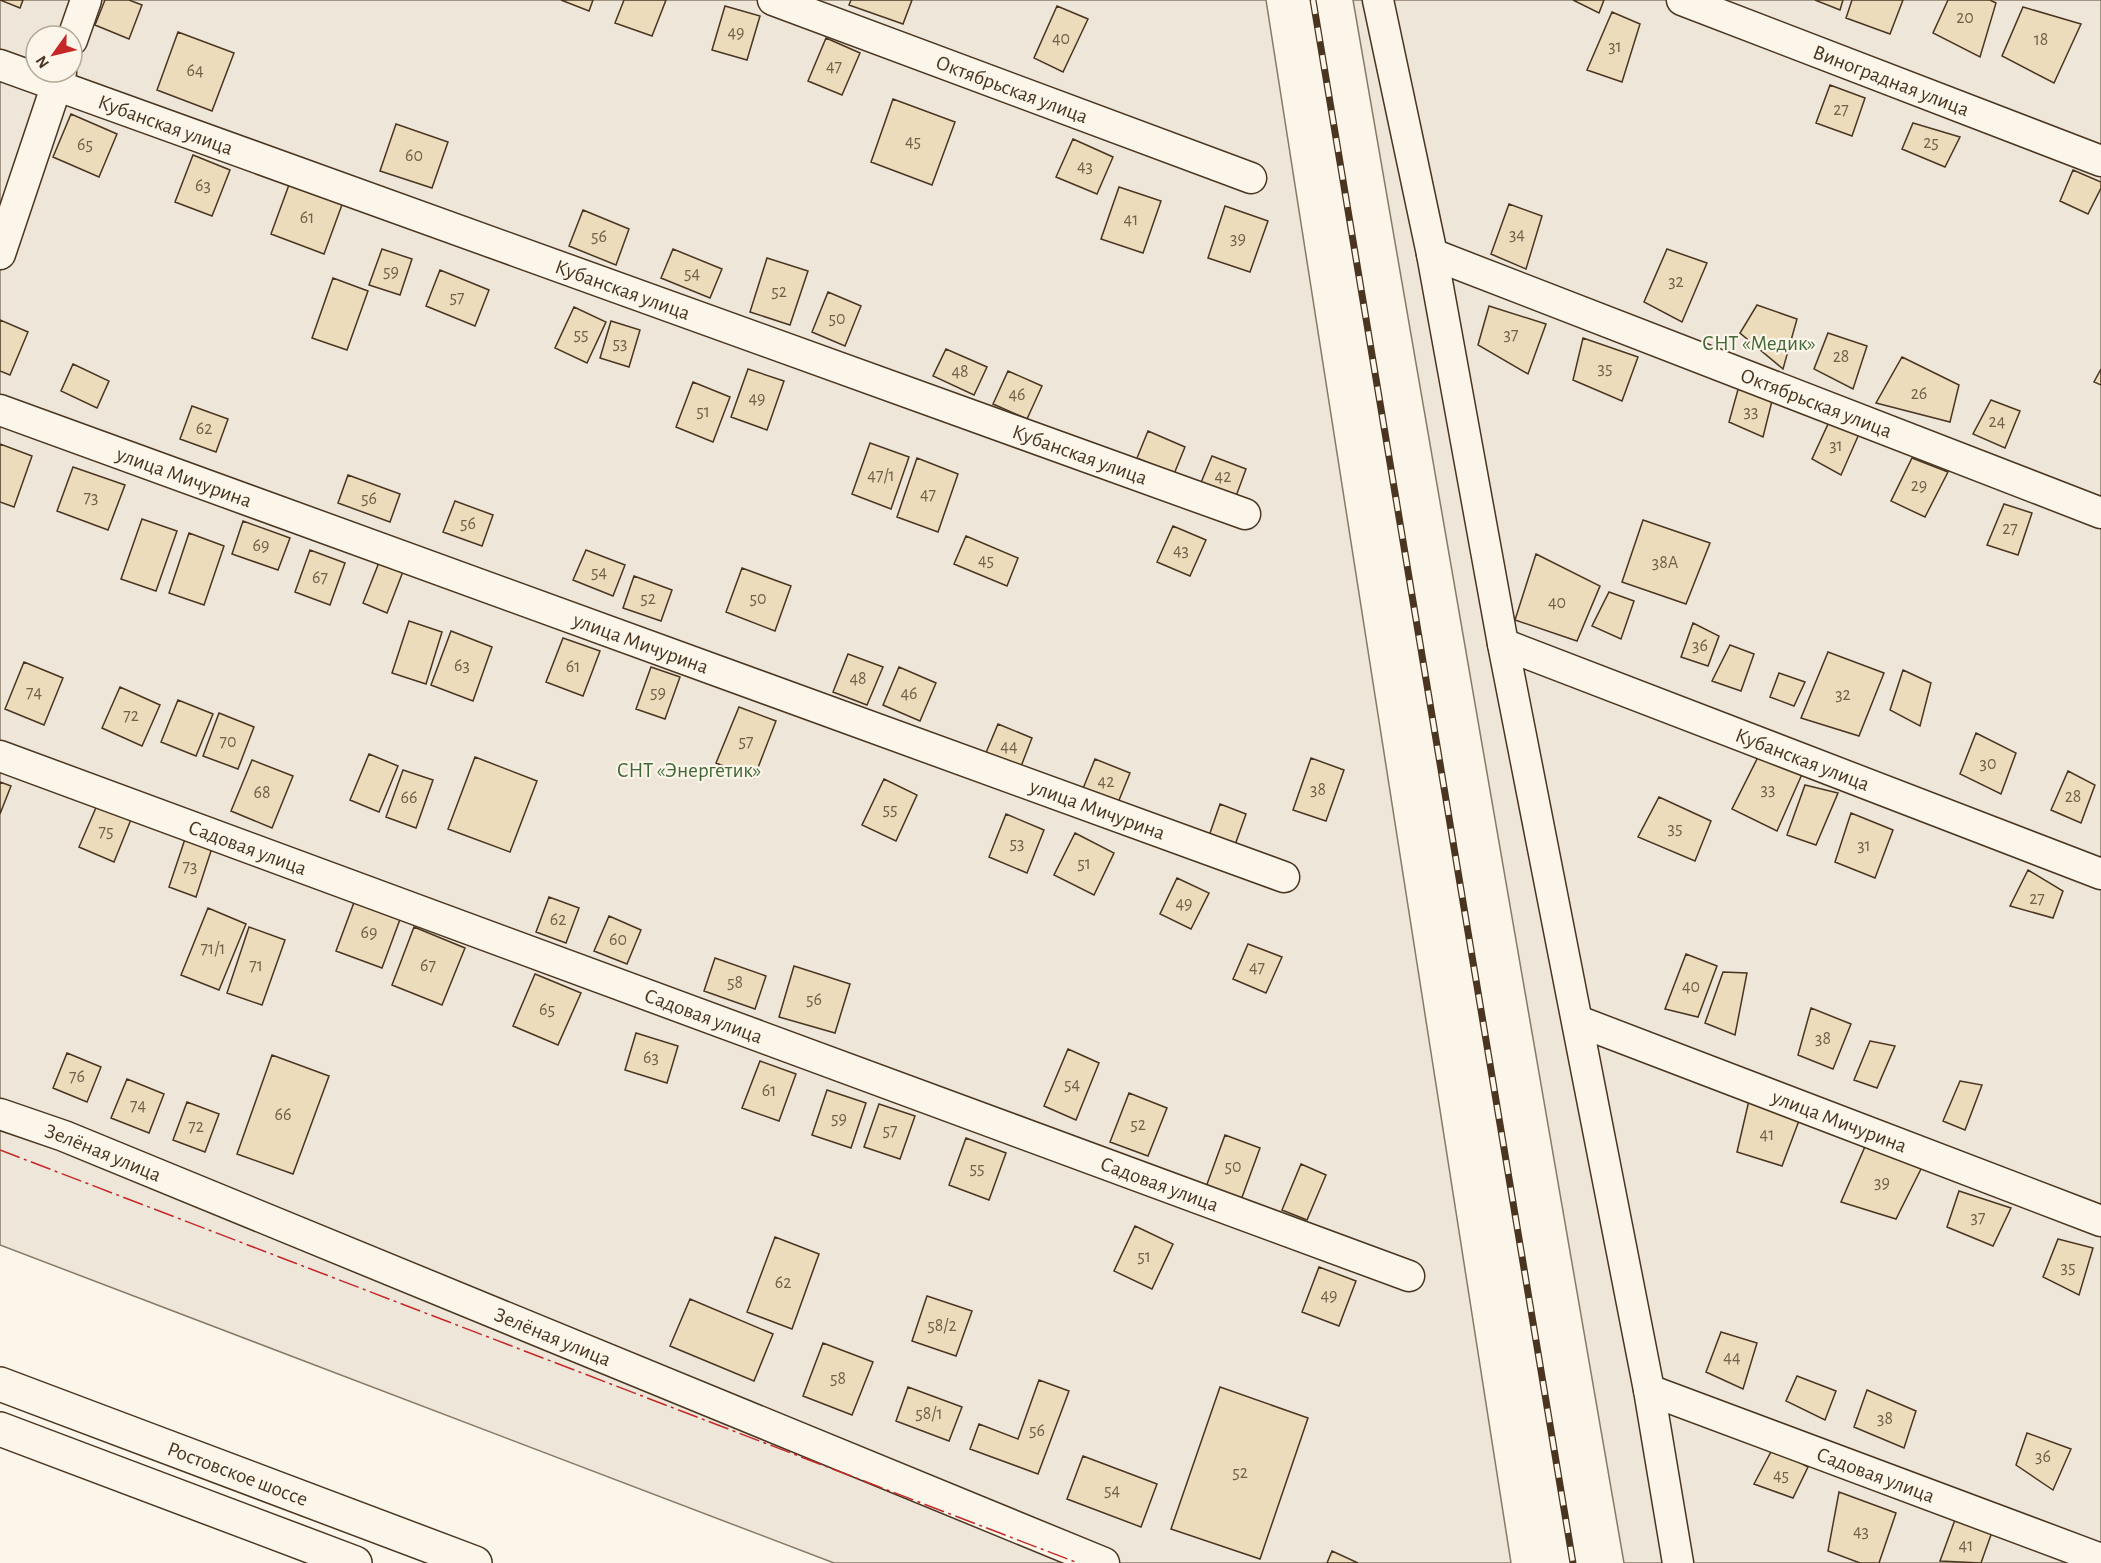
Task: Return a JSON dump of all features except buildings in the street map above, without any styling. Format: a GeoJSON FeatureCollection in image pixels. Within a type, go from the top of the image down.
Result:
{"type":"FeatureCollection","features":[{"type":"Feature","properties":{"kind":"highway","name":"Ростовское шоссе"},"geometry":{"type":"LineString","coordinates":[[0,1384],[476,1563]]}},
{"type":"Feature","properties":{"kind":"highway","name":"Ростовское шоссе"},"geometry":{"type":"LineString","coordinates":[[0,1429],[355,1563]]}},
{"type":"Feature","properties":{"kind":"street"},"geometry":{"type":"LineString","coordinates":[[78,24],[86,0]]}},
{"type":"Feature","properties":{"kind":"street","name":"Октябрьская улица"},"geometry":{"type":"LineString","coordinates":[[773,0],[1251,177]]}},
{"type":"Feature","properties":{"kind":"street"},"geometry":{"type":"LineString","coordinates":[[1378,0],[1432,254],[1503,644],[1649,1390],[1678,1563]]}},
{"type":"Feature","properties":{"kind":"street","name":"Виноградная улица"},"geometry":{"type":"LineString","coordinates":[[1686,1],[2101,161]]}},
{"type":"Feature","properties":{"kind":"street","name":"Кубанская улица"},"geometry":{"type":"LineString","coordinates":[[0,65],[24,71]]}},
{"type":"Feature","properties":{"kind":"street"},"geometry":{"type":"LineString","coordinates":[[0,254],[56,84]]}},
{"type":"Feature","properties":{"kind":"street","name":"Кубанская улица"},"geometry":{"type":"LineString","coordinates":[[72,84],[1245,514]]}},
{"type":"Feature","properties":{"kind":"street","name":"Октябрьская улица"},"geometry":{"type":"LineString","coordinates":[[1432,254],[2101,513]]}},
{"type":"Feature","properties":{"kind":"street","name":"улица Мичурина"},"geometry":{"type":"LineString","coordinates":[[0,410],[1284,876]]}},
{"type":"Feature","properties":{"kind":"street","name":"Кубанская улица"},"geometry":{"type":"LineString","coordinates":[[1503,644],[2101,874]]}},
{"type":"Feature","properties":{"kind":"street","name":"Садовая улица"},"geometry":{"type":"LineString","coordinates":[[0,756],[1408,1276]]}},
{"type":"Feature","properties":{"kind":"street","name":"улица Мичурина"},"geometry":{"type":"LineString","coordinates":[[1578,1021],[2101,1221]]}},
{"type":"Feature","properties":{"kind":"street","name":"Зелёная улица"},"geometry":{"type":"LineString","coordinates":[[0,1114],[86,1145],[1104,1563]]}},
{"type":"Feature","properties":{"kind":"street","name":"Садовая улица"},"geometry":{"type":"LineString","coordinates":[[1649,1390],[2101,1559]]}},
{"type":"Feature","properties":{"kind":"green space","name":"СНТ «Энергетик»"},"geometry":{"type":"Polygon","coordinates":[[[0,0],[1266,0],[1511,1563],[834,1563],[0,1245],[0,0]]]}},
{"type":"Feature","properties":{"kind":"green space","name":"СНТ «Медик»"},"geometry":{"type":"Polygon","coordinates":[[[1353,0],[2101,0],[2101,1563],[1624,1563],[1353,0]]]}},
{"type":"Feature","properties":{"kind":"railway"},"geometry":{"type":"LineString","coordinates":[[1313,0],[1573,1563]]}},
{"type":"Feature","properties":{"kind":"power"},"geometry":{"type":"LineString","coordinates":[[0,1150],[1078,1563]]}}]}
